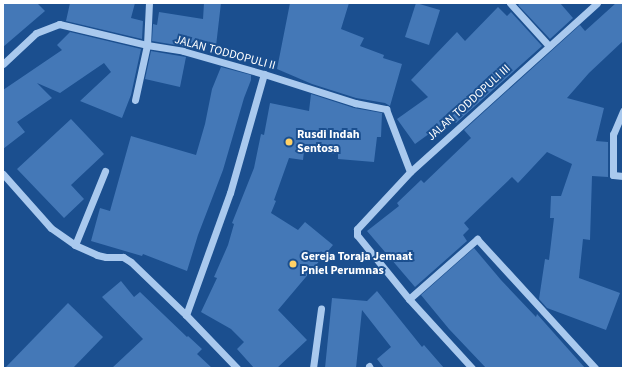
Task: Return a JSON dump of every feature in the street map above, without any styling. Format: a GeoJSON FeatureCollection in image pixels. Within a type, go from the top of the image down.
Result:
{"type":"FeatureCollection","features":[{"type":"Feature","properties":{"kind":"street"},"geometry":{"type":"LineString","coordinates":[[135,100],[147,45],[148,3]]}},
{"type":"Feature","properties":{"kind":"street"},"geometry":{"type":"LineString","coordinates":[[510,3],[548,46]]}},
{"type":"Feature","properties":{"kind":"street","name":"JALAN TODDOPULI III"},"geometry":{"type":"LineString","coordinates":[[409,300],[357,235],[357,229],[410,172],[597,3]]}},
{"type":"Feature","properties":{"kind":"street","name":"JALAN TODDOPULI II"},"geometry":{"type":"LineString","coordinates":[[3,64],[36,33],[59,24],[147,45],[183,51],[264,74],[355,103],[386,109],[410,172]]}},
{"type":"Feature","properties":{"kind":"street"},"geometry":{"type":"LineString","coordinates":[[186,315],[230,193],[264,74]]}},
{"type":"Feature","properties":{"kind":"street"},"geometry":{"type":"LineString","coordinates":[[623,111],[613,134],[613,174],[623,176]]}},
{"type":"Feature","properties":{"kind":"street"},"geometry":{"type":"LineString","coordinates":[[75,245],[105,171]]}},
{"type":"Feature","properties":{"kind":"street"},"geometry":{"type":"LineString","coordinates":[[3,174],[51,228],[75,245],[97,255],[123,258],[131,262],[186,315],[237,368]]}},
{"type":"Feature","properties":{"kind":"street"},"geometry":{"type":"LineString","coordinates":[[472,368],[409,300],[477,239],[595,368]]}},
{"type":"Feature","properties":{"kind":"street"},"geometry":{"type":"LineString","coordinates":[[313,368],[321,310]]}},
{"type":"Feature","properties":{"kind":"building"},"geometry":{"type":"Polygon","coordinates":[[[3,3],[37,3],[45,11],[3,47],[3,3]]]}},
{"type":"Feature","properties":{"kind":"building"},"geometry":{"type":"Polygon","coordinates":[[[70,3],[135,3],[131,18],[143,21],[142,39],[66,21],[70,3]]]}},
{"type":"Feature","properties":{"kind":"building"},"geometry":{"type":"Polygon","coordinates":[[[204,3],[221,3],[216,46],[189,43],[188,47],[152,41],[153,24],[157,25],[159,12],[203,19],[204,3]]]}},
{"type":"Feature","properties":{"kind":"building"},"geometry":{"type":"Polygon","coordinates":[[[290,3],[349,3],[341,29],[364,38],[360,46],[384,55],[383,58],[402,64],[390,106],[385,103],[356,98],[312,84],[277,69],[290,3]]]}},
{"type":"Feature","properties":{"kind":"building"},"geometry":{"type":"Polygon","coordinates":[[[416,3],[440,10],[429,45],[405,37],[416,3]]]}},
{"type":"Feature","properties":{"kind":"building"},"geometry":{"type":"Polygon","coordinates":[[[520,3],[560,3],[573,18],[550,39],[518,5],[520,3]]]}},
{"type":"Feature","properties":{"kind":"building"},"geometry":{"type":"Polygon","coordinates":[[[616,3],[623,3],[623,41],[589,73],[567,98],[604,108],[596,141],[608,142],[608,177],[592,176],[590,240],[583,239],[579,278],[620,293],[606,330],[547,308],[539,299],[545,259],[549,260],[554,218],[550,218],[551,196],[561,196],[572,164],[547,152],[518,183],[512,177],[464,223],[469,229],[463,235],[467,241],[415,287],[367,231],[399,206],[397,203],[421,180],[424,183],[471,138],[464,130],[580,25],[585,31],[616,3]]]}},
{"type":"Feature","properties":{"kind":"building"},"geometry":{"type":"Polygon","coordinates":[[[498,7],[507,16],[511,12],[542,46],[456,123],[451,118],[415,144],[397,119],[428,97],[411,80],[457,32],[465,41],[498,7]]]}},
{"type":"Feature","properties":{"kind":"building"},"geometry":{"type":"Polygon","coordinates":[[[70,32],[141,49],[131,95],[122,118],[80,101],[111,72],[104,63],[60,93],[37,83],[52,98],[17,122],[25,132],[3,149],[3,90],[62,50],[57,45],[70,32]]]}},
{"type":"Feature","properties":{"kind":"building"},"geometry":{"type":"Polygon","coordinates":[[[151,51],[186,57],[180,87],[145,79],[151,51]]]}},
{"type":"Feature","properties":{"kind":"building"},"geometry":{"type":"Polygon","coordinates":[[[221,67],[251,75],[251,80],[244,98],[223,170],[198,235],[187,271],[143,254],[142,256],[91,241],[100,208],[110,211],[131,136],[196,155],[205,124],[212,89],[221,67]]]}},
{"type":"Feature","properties":{"kind":"building"},"geometry":{"type":"Polygon","coordinates":[[[311,94],[354,108],[382,113],[381,137],[377,137],[374,162],[338,159],[338,154],[304,151],[303,160],[289,158],[271,213],[298,230],[305,222],[333,245],[278,310],[307,340],[277,368],[254,368],[237,349],[244,342],[231,329],[201,312],[217,278],[214,277],[228,245],[234,224],[232,223],[254,168],[261,134],[264,135],[270,103],[309,111],[311,94]]]}},
{"type":"Feature","properties":{"kind":"building"},"geometry":{"type":"Polygon","coordinates":[[[71,119],[104,154],[71,185],[84,199],[64,218],[17,169],[71,119]]]}},
{"type":"Feature","properties":{"kind":"building"},"geometry":{"type":"Polygon","coordinates":[[[474,248],[501,280],[536,317],[537,314],[585,368],[486,368],[449,329],[421,295],[474,248]]]}},
{"type":"Feature","properties":{"kind":"building"},"geometry":{"type":"Polygon","coordinates":[[[121,281],[134,297],[140,292],[187,337],[188,336],[202,349],[197,354],[212,368],[112,368],[143,339],[102,297],[121,281]]]}},
{"type":"Feature","properties":{"kind":"building"},"geometry":{"type":"Polygon","coordinates":[[[377,291],[422,347],[424,345],[444,368],[384,368],[377,359],[391,347],[362,310],[356,368],[325,368],[332,298],[367,301],[377,291]]]}},
{"type":"Feature","properties":{"kind":"building"},"geometry":{"type":"Polygon","coordinates":[[[68,303],[103,337],[73,368],[5,368],[68,303]]]}},
{"type":"Feature","properties":{"kind":"place","name":"Rusdi Indah Sentosa"},"geometry":{"type":"Point","coordinates":[289,142]}},
{"type":"Feature","properties":{"kind":"place","name":"Gereja Toraja Jemaat Pniel Perumnas"},"geometry":{"type":"Point","coordinates":[293,264]}}]}
